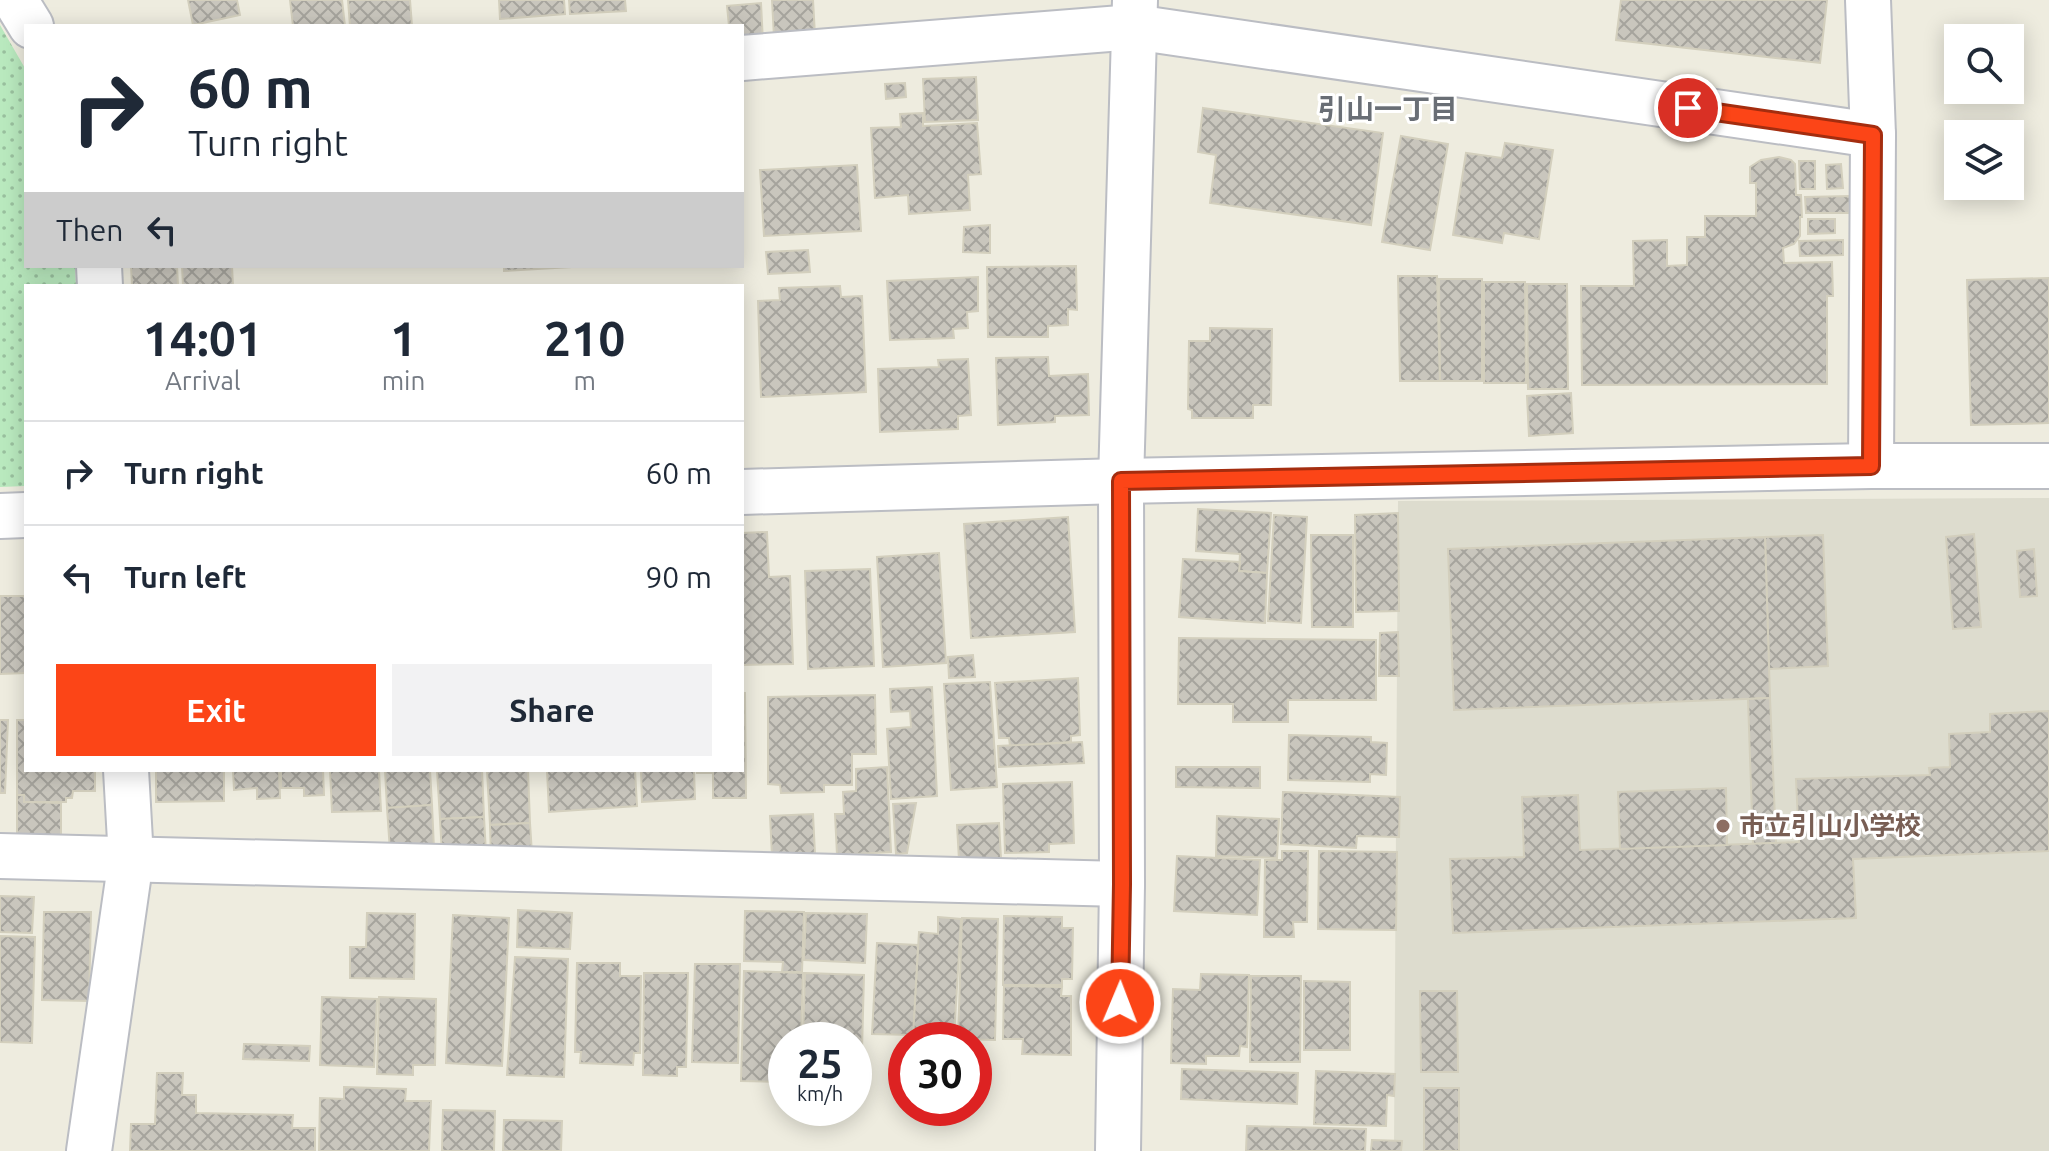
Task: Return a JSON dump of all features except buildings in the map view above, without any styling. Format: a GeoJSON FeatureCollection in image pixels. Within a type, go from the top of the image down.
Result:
{"type":"FeatureCollection","features":[{"type":"Feature","properties":{"kind":"street"},"geometry":{"type":"LineString","coordinates":[[15,0],[30,24]]}},
{"type":"Feature","properties":{"kind":"street"},"geometry":{"type":"LineString","coordinates":[[1868,0],[1873,135],[1871,466]]}},
{"type":"Feature","properties":{"kind":"street"},"geometry":{"type":"LineString","coordinates":[[744,58],[1134,13],[1873,135]]}},
{"type":"Feature","properties":{"kind":"street"},"geometry":{"type":"LineString","coordinates":[[1118,1151],[1122,884],[1121,481],[1134,13]]}},
{"type":"Feature","properties":{"kind":"street"},"geometry":{"type":"LineString","coordinates":[[744,492],[1871,466],[2049,466]]}},
{"type":"Feature","properties":{"kind":"street"},"geometry":{"type":"LineString","coordinates":[[0,516],[24,515]]}},
{"type":"Feature","properties":{"kind":"street"},"geometry":{"type":"LineString","coordinates":[[89,1151],[131,859],[126,772]]}},
{"type":"Feature","properties":{"kind":"street"},"geometry":{"type":"LineString","coordinates":[[0,856],[1122,884]]}},
{"type":"Feature","properties":{"kind":"shaded area","name":"市立引山小学校"},"geometry":{"type":"Polygon","coordinates":[[[2049,498],[2049,1151],[1394,1151],[1398,501],[2049,498]]]}},
{"type":"Feature","properties":{"kind":"green space"},"geometry":{"type":"Polygon","coordinates":[[[0,25],[24,67],[24,268],[75,268],[76,284],[24,284],[24,486],[0,487],[0,25]]]}},
{"type":"Feature","properties":{"kind":"place","name":"市立引山小学校"},"geometry":{"type":"Point","coordinates":[1723,826]}},
{"type":"Feature","properties":{"kind":"district","name":"引山一丁目"},"geometry":{"type":"Point","coordinates":[1388,109]}},
{"type":"Feature","properties":{"kind":"route"},"geometry":{"type":"LineString","coordinates":[[1120,1003],[1121,481],[1871,466],[1873,135],[1688,108]]}}]}
